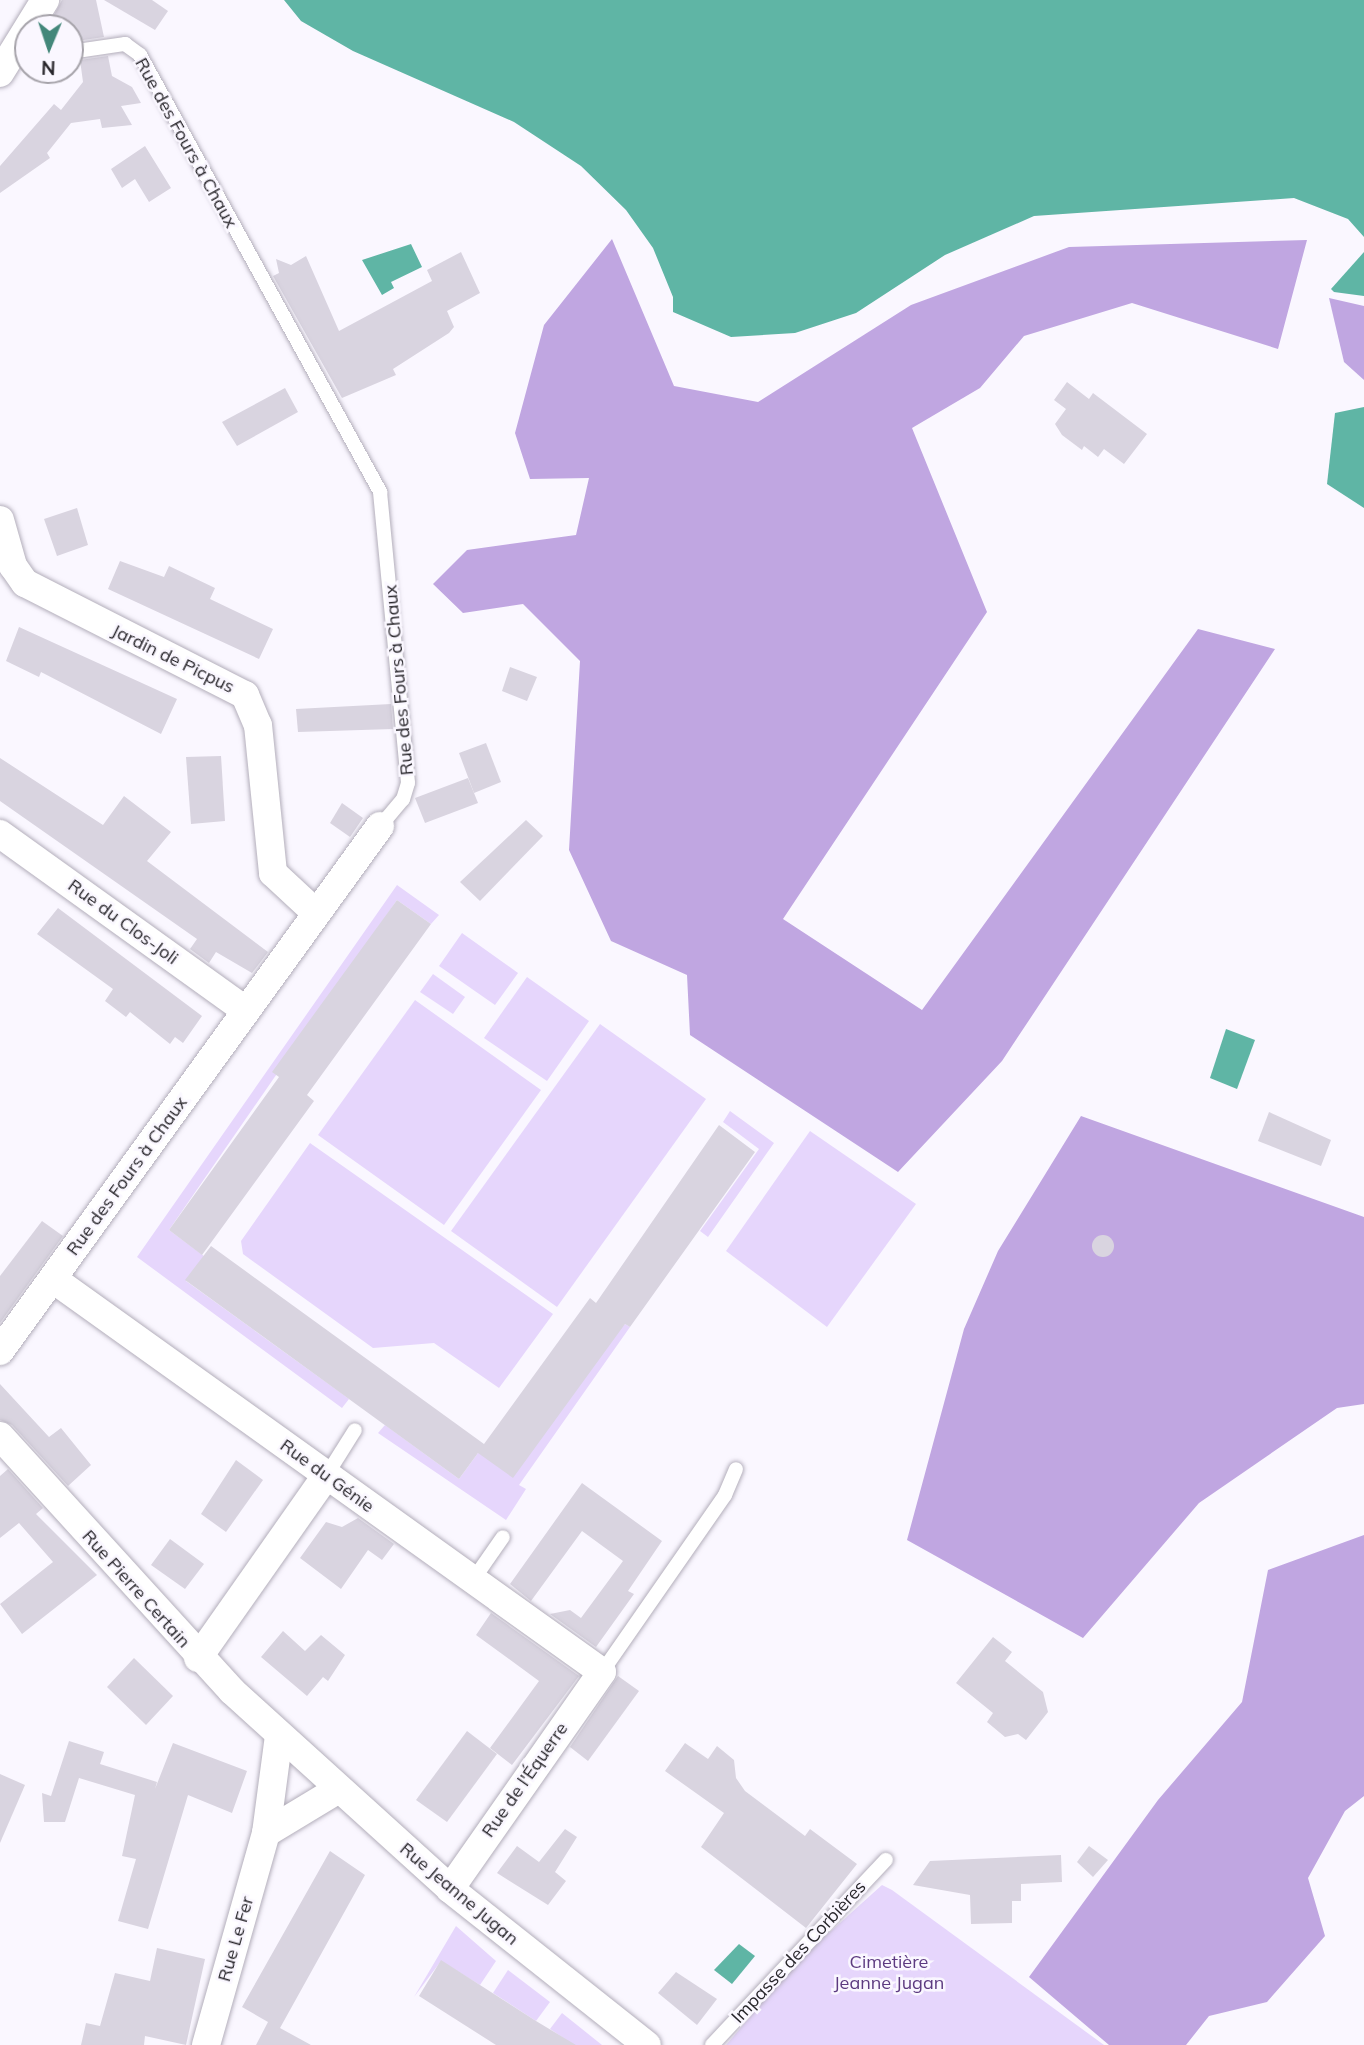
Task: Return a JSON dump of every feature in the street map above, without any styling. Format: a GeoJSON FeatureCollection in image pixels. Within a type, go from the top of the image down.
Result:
{"type":"FeatureCollection","features":[{"type":"Feature","properties":{"kind":"street"},"geometry":{"type":"LineString","coordinates":[[8,63],[45,0]]}},
{"type":"Feature","properties":{"kind":"street","name":"Jardin de Picpus"},"geometry":{"type":"LineString","coordinates":[[0,520],[13,566],[24,583],[244,695],[258,725],[273,873],[316,912]]}},
{"type":"Feature","properties":{"kind":"street","name":"Rue des Fours à Chaux"},"geometry":{"type":"LineString","coordinates":[[0,1351],[380,826]]}},
{"type":"Feature","properties":{"kind":"street","name":"Rue du Clos-Joli"},"geometry":{"type":"LineString","coordinates":[[0,834],[246,1011]]}},
{"type":"Feature","properties":{"kind":"street","name":"Rue du Génie"},"geometry":{"type":"LineString","coordinates":[[53,1279],[602,1672]]}},
{"type":"Feature","properties":{"kind":"street","name":"Rue Pierre Certain"},"geometry":{"type":"LineString","coordinates":[[0,1436],[198,1658],[279,1735]]}},
{"type":"Feature","properties":{"kind":"street"},"geometry":{"type":"LineString","coordinates":[[198,1658],[326,1476]]}},
{"type":"Feature","properties":{"kind":"street","name":"Rue de l'Équerre"},"geometry":{"type":"LineString","coordinates":[[450,1889],[602,1672]]}},
{"type":"Feature","properties":{"kind":"street","name":"Rue Jeanne Jugan"},"geometry":{"type":"LineString","coordinates":[[279,1735],[450,1889],[647,2045]]}},
{"type":"Feature","properties":{"kind":"street","name":"Rue Le Fer"},"geometry":{"type":"LineString","coordinates":[[206,2045],[266,1833],[279,1735]]}},
{"type":"Feature","properties":{"kind":"street"},"geometry":{"type":"LineString","coordinates":[[266,1833],[339,1789]]}},
{"type":"Feature","properties":{"kind":"lane","name":"Rue des Fours à Chaux"},"geometry":{"type":"LineString","coordinates":[[84,50],[125,44],[140,55],[380,492],[408,783],[403,799],[380,826]]}},
{"type":"Feature","properties":{"kind":"lane"},"geometry":{"type":"LineString","coordinates":[[326,1476],[355,1430]]}},
{"type":"Feature","properties":{"kind":"lane"},"geometry":{"type":"LineString","coordinates":[[602,1672],[725,1495],[737,1469]]}},
{"type":"Feature","properties":{"kind":"lane"},"geometry":{"type":"LineString","coordinates":[[473,1580],[503,1537]]}},
{"type":"Feature","properties":{"kind":"lane","name":"Impasse des Corbières"},"geometry":{"type":"LineString","coordinates":[[712,2045],[886,1860]]}},
{"type":"Feature","properties":{"kind":"green space"},"geometry":{"type":"Polygon","coordinates":[[[397,885],[439,915],[431,924],[397,900],[169,1230],[204,1256],[186,1281],[349,1399],[342,1408],[137,1257],[397,885]]]}},
{"type":"Feature","properties":{"kind":"green space"},"geometry":{"type":"Polygon","coordinates":[[[462,933],[518,973],[495,1005],[439,966],[462,933]]]}},
{"type":"Feature","properties":{"kind":"green space"},"geometry":{"type":"Polygon","coordinates":[[[433,974],[465,997],[453,1014],[420,992],[433,974]]]}},
{"type":"Feature","properties":{"kind":"green space"},"geometry":{"type":"Polygon","coordinates":[[[527,977],[589,1021],[547,1081],[484,1038],[527,977]]]}},
{"type":"Feature","properties":{"kind":"green space"},"geometry":{"type":"Polygon","coordinates":[[[415,1000],[541,1090],[444,1225],[318,1135],[415,1000]]]}},
{"type":"Feature","properties":{"kind":"green space"},"geometry":{"type":"Polygon","coordinates":[[[600,1024],[706,1099],[557,1307],[451,1231],[600,1024]]]}},
{"type":"Feature","properties":{"kind":"green space"},"geometry":{"type":"Polygon","coordinates":[[[730,1111],[774,1143],[708,1237],[700,1231],[759,1149],[723,1122],[730,1111]]]}},
{"type":"Feature","properties":{"kind":"green space"},"geometry":{"type":"Polygon","coordinates":[[[810,1131],[916,1204],[827,1327],[726,1251],[810,1131]]]}},
{"type":"Feature","properties":{"kind":"green space"},"geometry":{"type":"Polygon","coordinates":[[[310,1143],[553,1314],[499,1388],[434,1343],[373,1348],[243,1254],[241,1241],[310,1143]]]}},
{"type":"Feature","properties":{"kind":"green space"},"geometry":{"type":"Polygon","coordinates":[[[625,1324],[630,1327],[519,1485],[526,1489],[506,1520],[378,1433],[385,1425],[459,1479],[478,1453],[625,1324]]]}},
{"type":"Feature","properties":{"kind":"green space","name":"Cimetière Jeanne Jugan"},"geometry":{"type":"Polygon","coordinates":[[[882,1885],[1104,2045],[726,2045],[800,1959],[882,1885]]]}},
{"type":"Feature","properties":{"kind":"green space"},"geometry":{"type":"Polygon","coordinates":[[[456,1926],[496,1961],[480,1985],[441,1961],[414,1997],[456,1926]]]}},
{"type":"Feature","properties":{"kind":"green space"},"geometry":{"type":"Polygon","coordinates":[[[508,1970],[550,2002],[536,2021],[493,1993],[508,1970]]]}},
{"type":"Feature","properties":{"kind":"green space"},"geometry":{"type":"Polygon","coordinates":[[[562,2013],[602,2045],[574,2045],[550,2029],[562,2013]]]}},
{"type":"Feature","properties":{"kind":"shaded area"},"geometry":{"type":"Polygon","coordinates":[[[284,0],[1364,0],[1364,237],[1348,219],[1294,198],[1034,216],[945,255],[856,313],[795,333],[731,337],[673,312],[673,297],[653,248],[626,210],[581,166],[514,122],[353,51],[301,21],[284,0]]]}},
{"type":"Feature","properties":{"kind":"shaded area"},"geometry":{"type":"Polygon","coordinates":[[[612,239],[674,386],[758,402],[911,305],[1069,247],[1307,240],[1278,349],[1132,303],[1024,336],[980,388],[912,428],[987,612],[783,919],[922,1010],[1198,629],[1275,649],[1002,1061],[898,1172],[690,1035],[687,975],[611,941],[569,850],[580,661],[523,604],[463,613],[433,584],[467,550],[576,535],[589,478],[530,479],[515,433],[544,325],[612,239]]]}},
{"type":"Feature","properties":{"kind":"shaded area"},"geometry":{"type":"Polygon","coordinates":[[[411,244],[422,267],[391,282],[394,288],[382,295],[362,260],[411,244]]]}},
{"type":"Feature","properties":{"kind":"shaded area"},"geometry":{"type":"Polygon","coordinates":[[[1364,252],[1364,296],[1334,292],[1331,289],[1364,252]]]}},
{"type":"Feature","properties":{"kind":"shaded area"},"geometry":{"type":"Polygon","coordinates":[[[1329,298],[1364,306],[1364,380],[1344,362],[1329,298]]]}},
{"type":"Feature","properties":{"kind":"shaded area"},"geometry":{"type":"Polygon","coordinates":[[[1364,407],[1364,508],[1327,484],[1335,413],[1364,407]]]}},
{"type":"Feature","properties":{"kind":"shaded area"},"geometry":{"type":"Polygon","coordinates":[[[1226,1029],[1255,1040],[1237,1089],[1210,1078],[1226,1029]]]}},
{"type":"Feature","properties":{"kind":"shaded area"},"geometry":{"type":"Polygon","coordinates":[[[1081,1116],[1364,1217],[1364,1404],[1337,1408],[1199,1503],[1083,1638],[907,1540],[964,1329],[998,1251],[1081,1116]]]}},
{"type":"Feature","properties":{"kind":"shaded area"},"geometry":{"type":"Polygon","coordinates":[[[1364,1535],[1364,1796],[1345,1811],[1308,1878],[1325,1936],[1267,2002],[1209,2016],[1186,2045],[1109,2045],[1029,1977],[1158,1800],[1242,1702],[1268,1570],[1364,1535]]]}},
{"type":"Feature","properties":{"kind":"shaded area"},"geometry":{"type":"Polygon","coordinates":[[[739,1944],[755,1956],[732,1984],[714,1970],[739,1944]]]}},
{"type":"Feature","properties":{"kind":"building"},"geometry":{"type":"Polygon","coordinates":[[[62,0],[96,0],[104,37],[84,40],[84,14],[54,14],[62,0]]]}},
{"type":"Feature","properties":{"kind":"building"},"geometry":{"type":"Polygon","coordinates":[[[104,0],[152,0],[168,11],[155,30],[104,0]]]}},
{"type":"Feature","properties":{"kind":"building"},"geometry":{"type":"Polygon","coordinates":[[[108,56],[112,76],[132,87],[141,103],[121,106],[132,125],[102,128],[100,119],[71,123],[47,153],[50,158],[0,193],[0,166],[54,104],[61,110],[84,84],[84,59],[108,56]]]}},
{"type":"Feature","properties":{"kind":"building"},"geometry":{"type":"Polygon","coordinates":[[[145,146],[171,188],[149,202],[135,179],[122,188],[111,169],[145,146]]]}},
{"type":"Feature","properties":{"kind":"building"},"geometry":{"type":"Polygon","coordinates":[[[461,252],[480,293],[447,311],[454,327],[449,333],[393,369],[396,375],[342,398],[273,276],[279,273],[276,259],[291,265],[306,256],[339,331],[432,281],[427,270],[461,252]]]}},
{"type":"Feature","properties":{"kind":"building"},"geometry":{"type":"Polygon","coordinates":[[[1067,382],[1089,399],[1093,393],[1147,434],[1124,464],[1104,449],[1098,457],[1084,446],[1082,450],[1062,435],[1055,424],[1066,409],[1054,400],[1067,382]]]}},
{"type":"Feature","properties":{"kind":"building"},"geometry":{"type":"Polygon","coordinates":[[[285,388],[298,412],[237,446],[222,422],[285,388]]]}},
{"type":"Feature","properties":{"kind":"building"},"geometry":{"type":"Polygon","coordinates":[[[77,508],[88,545],[57,556],[44,519],[77,508]]]}},
{"type":"Feature","properties":{"kind":"building"},"geometry":{"type":"Polygon","coordinates":[[[120,561],[164,577],[169,566],[215,588],[210,599],[273,629],[259,659],[108,589],[120,561]]]}},
{"type":"Feature","properties":{"kind":"building"},"geometry":{"type":"Polygon","coordinates":[[[19,627],[177,699],[161,734],[41,672],[39,677],[6,661],[19,627]]]}},
{"type":"Feature","properties":{"kind":"building"},"geometry":{"type":"Polygon","coordinates":[[[510,667],[537,677],[527,701],[502,691],[510,667]]]}},
{"type":"Feature","properties":{"kind":"building"},"geometry":{"type":"Polygon","coordinates":[[[391,704],[393,729],[298,732],[296,709],[391,704]]]}},
{"type":"Feature","properties":{"kind":"building"},"geometry":{"type":"Polygon","coordinates":[[[486,743],[501,782],[474,793],[459,753],[486,743]]]}},
{"type":"Feature","properties":{"kind":"building"},"geometry":{"type":"Polygon","coordinates":[[[221,756],[225,821],[191,824],[186,757],[221,756]]]}},
{"type":"Feature","properties":{"kind":"building"},"geometry":{"type":"Polygon","coordinates":[[[0,758],[103,825],[124,796],[171,832],[147,861],[268,952],[252,973],[216,952],[209,963],[190,949],[197,939],[0,801],[0,758]]]}},
{"type":"Feature","properties":{"kind":"building"},"geometry":{"type":"Polygon","coordinates":[[[468,778],[478,803],[425,823],[415,798],[468,778]]]}},
{"type":"Feature","properties":{"kind":"building"},"geometry":{"type":"Polygon","coordinates":[[[342,803],[363,818],[350,837],[330,823],[342,803]]]}},
{"type":"Feature","properties":{"kind":"building"},"geometry":{"type":"Polygon","coordinates":[[[526,820],[543,836],[480,901],[460,882],[526,820]]]}},
{"type":"Feature","properties":{"kind":"building"},"geometry":{"type":"Polygon","coordinates":[[[397,900],[431,924],[307,1095],[314,1101],[202,1255],[169,1230],[279,1077],[272,1072],[397,900]]]}},
{"type":"Feature","properties":{"kind":"building"},"geometry":{"type":"Polygon","coordinates":[[[58,908],[202,1016],[183,1043],[175,1037],[170,1044],[130,1012],[126,1017],[105,1001],[113,989],[37,934],[58,908]]]}},
{"type":"Feature","properties":{"kind":"building"},"geometry":{"type":"Polygon","coordinates":[[[1269,1112],[1331,1140],[1321,1166],[1258,1141],[1269,1112]]]}},
{"type":"Feature","properties":{"kind":"building"},"geometry":{"type":"Polygon","coordinates":[[[719,1125],[755,1152],[630,1327],[625,1324],[513,1478],[478,1453],[459,1479],[185,1280],[211,1246],[484,1444],[590,1298],[596,1303],[719,1125]]]}},
{"type":"Feature","properties":{"kind":"building"},"geometry":{"type":"Polygon","coordinates":[[[42,1221],[63,1236],[0,1323],[0,1276],[42,1221]]]}},
{"type":"Feature","properties":{"kind":"building"},"geometry":{"type":"Polygon","coordinates":[[[1099,1235],[1107,1235],[1114,1242],[1114,1250],[1107,1257],[1099,1257],[1092,1250],[1092,1242],[1099,1235]]]}},
{"type":"Feature","properties":{"kind":"building"},"geometry":{"type":"Polygon","coordinates":[[[0,1384],[49,1437],[61,1428],[91,1465],[68,1486],[12,1425],[0,1420],[0,1384]]]}},
{"type":"Feature","properties":{"kind":"building"},"geometry":{"type":"Polygon","coordinates":[[[236,1460],[263,1480],[226,1532],[201,1514],[236,1460]]]}},
{"type":"Feature","properties":{"kind":"building"},"geometry":{"type":"Polygon","coordinates":[[[8,1469],[43,1508],[36,1514],[97,1575],[22,1634],[0,1604],[53,1562],[19,1523],[0,1538],[0,1476],[8,1469]]]}},
{"type":"Feature","properties":{"kind":"building"},"geometry":{"type":"Polygon","coordinates":[[[582,1483],[662,1541],[628,1591],[634,1594],[596,1647],[550,1614],[570,1610],[581,1618],[623,1561],[582,1531],[531,1601],[510,1584],[582,1483]]]}},
{"type":"Feature","properties":{"kind":"building"},"geometry":{"type":"Polygon","coordinates":[[[358,1518],[394,1544],[382,1560],[368,1550],[341,1589],[300,1558],[326,1522],[342,1527],[358,1518]]]}},
{"type":"Feature","properties":{"kind":"building"},"geometry":{"type":"Polygon","coordinates":[[[170,1539],[204,1564],[185,1589],[151,1565],[170,1539]]]}},
{"type":"Feature","properties":{"kind":"building"},"geometry":{"type":"Polygon","coordinates":[[[491,1613],[579,1676],[512,1765],[490,1748],[539,1681],[476,1635],[491,1613]]]}},
{"type":"Feature","properties":{"kind":"building"},"geometry":{"type":"Polygon","coordinates":[[[283,1631],[305,1651],[321,1635],[345,1655],[328,1681],[323,1677],[307,1696],[261,1657],[283,1631]]]}},
{"type":"Feature","properties":{"kind":"building"},"geometry":{"type":"Polygon","coordinates":[[[993,1637],[1012,1652],[1005,1661],[1043,1692],[1048,1712],[1026,1740],[1018,1734],[1005,1737],[987,1722],[993,1713],[956,1683],[993,1637]]]}},
{"type":"Feature","properties":{"kind":"building"},"geometry":{"type":"Polygon","coordinates":[[[134,1658],[173,1696],[146,1725],[107,1687],[134,1658]]]}},
{"type":"Feature","properties":{"kind":"building"},"geometry":{"type":"Polygon","coordinates":[[[618,1676],[639,1691],[588,1761],[570,1747],[618,1676]]]}},
{"type":"Feature","properties":{"kind":"building"},"geometry":{"type":"Polygon","coordinates":[[[467,1731],[497,1754],[447,1822],[416,1800],[467,1731]]]}},
{"type":"Feature","properties":{"kind":"building"},"geometry":{"type":"Polygon","coordinates":[[[69,1741],[104,1752],[100,1764],[157,1782],[155,1789],[173,1743],[247,1771],[232,1813],[188,1795],[148,1929],[118,1921],[136,1859],[122,1856],[135,1795],[79,1778],[65,1822],[44,1822],[42,1793],[51,1796],[69,1741]]]}},
{"type":"Feature","properties":{"kind":"building"},"geometry":{"type":"Polygon","coordinates":[[[685,1743],[708,1759],[717,1746],[734,1760],[736,1778],[745,1791],[805,1836],[810,1829],[857,1864],[806,1928],[701,1847],[724,1813],[665,1771],[685,1743]]]}},
{"type":"Feature","properties":{"kind":"building"},"geometry":{"type":"Polygon","coordinates":[[[0,1774],[25,1785],[0,1843],[0,1774]]]}},
{"type":"Feature","properties":{"kind":"building"},"geometry":{"type":"Polygon","coordinates":[[[565,1829],[577,1837],[555,1872],[566,1881],[548,1905],[497,1873],[517,1846],[539,1862],[565,1829]]]}},
{"type":"Feature","properties":{"kind":"building"},"geometry":{"type":"Polygon","coordinates":[[[1089,1846],[1108,1860],[1093,1877],[1077,1862],[1089,1846]]]}},
{"type":"Feature","properties":{"kind":"building"},"geometry":{"type":"Polygon","coordinates":[[[330,1851],[365,1875],[280,2028],[311,2045],[256,2045],[268,2022],[242,2007],[330,1851]]]}},
{"type":"Feature","properties":{"kind":"building"},"geometry":{"type":"Polygon","coordinates":[[[1061,1855],[1062,1882],[1021,1884],[1021,1901],[1012,1901],[1012,1923],[971,1924],[970,1895],[913,1885],[930,1861],[1061,1855]]]}},
{"type":"Feature","properties":{"kind":"building"},"geometry":{"type":"Polygon","coordinates":[[[157,1948],[205,1959],[186,2045],[145,2036],[144,2045],[81,2045],[86,2023],[100,2026],[115,1973],[150,1981],[157,1948]]]}},
{"type":"Feature","properties":{"kind":"building"},"geometry":{"type":"Polygon","coordinates":[[[441,1960],[576,2045],[496,2045],[419,1996],[441,1960]]]}},
{"type":"Feature","properties":{"kind":"building"},"geometry":{"type":"Polygon","coordinates":[[[676,1972],[717,1999],[697,2025],[658,1993],[676,1972]]]}}]}
